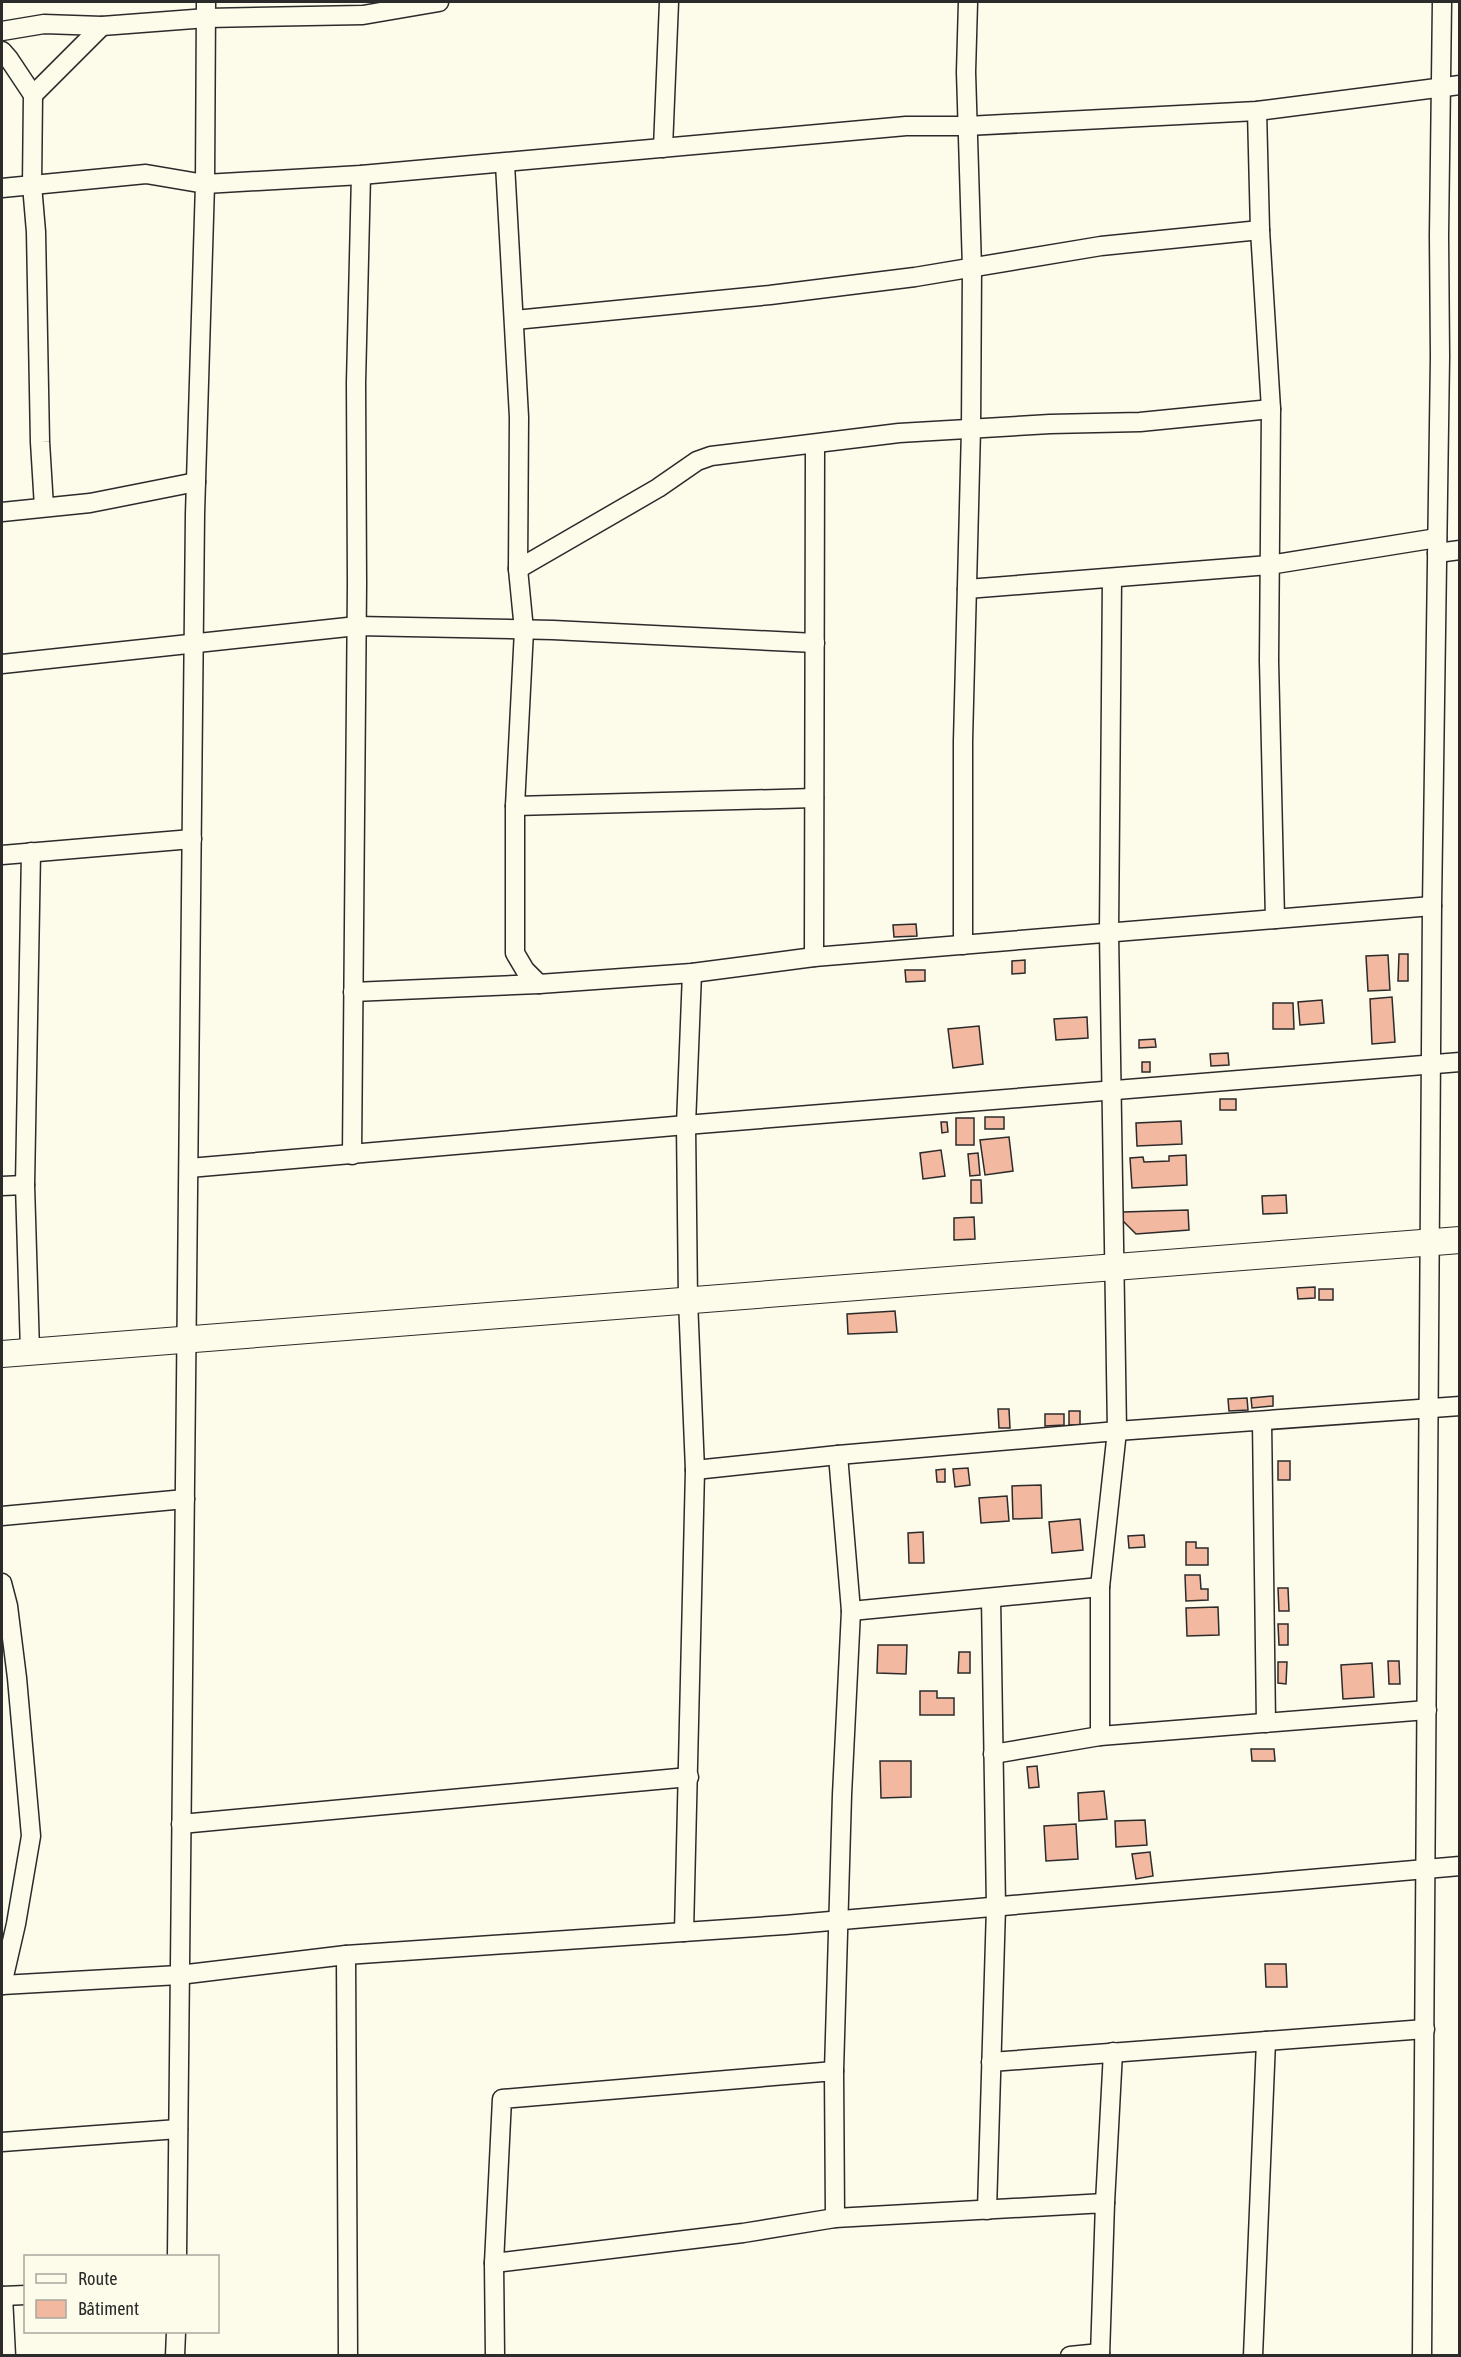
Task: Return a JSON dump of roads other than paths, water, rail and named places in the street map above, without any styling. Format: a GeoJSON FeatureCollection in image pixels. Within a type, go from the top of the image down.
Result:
{"type":"FeatureCollection","features":[{"type":"Feature","properties":{"kind":"street"},"geometry":{"type":"LineString","coordinates":[[2,31],[44,24],[102,26],[206,10],[363,15],[439,2]]}},
{"type":"Feature","properties":{"kind":"street"},"geometry":{"type":"LineString","coordinates":[[663,148],[669,2]]}},
{"type":"Feature","properties":{"kind":"street"},"geometry":{"type":"LineString","coordinates":[[963,945],[963,741],[971,429],[972,268],[967,126],[968,2]]}},
{"type":"Feature","properties":{"kind":"street"},"geometry":{"type":"LineString","coordinates":[[1422,2355],[1432,906],[1440,357],[1439,235],[1451,86],[1442,2]]}},
{"type":"Feature","properties":{"kind":"street"},"geometry":{"type":"LineString","coordinates":[[177,2255],[196,482],[205,184],[206,10]]}},
{"type":"Feature","properties":{"kind":"street"},"geometry":{"type":"LineString","coordinates":[[33,95],[102,26]]}},
{"type":"Feature","properties":{"kind":"street"},"geometry":{"type":"LineString","coordinates":[[2,51],[33,95],[32,185],[36,232],[40,442],[44,507]]}},
{"type":"Feature","properties":{"kind":"street"},"geometry":{"type":"LineString","coordinates":[[2,188],[146,174],[205,184],[362,175],[505,164],[906,126],[967,126],[1257,111],[1451,86]]}},
{"type":"Feature","properties":{"kind":"street"},"geometry":{"type":"LineString","coordinates":[[1257,111],[1260,230],[1271,409],[1269,661],[1275,919]]}},
{"type":"Feature","properties":{"kind":"street"},"geometry":{"type":"LineString","coordinates":[[505,164],[519,417],[518,569],[524,630],[515,806],[515,953],[525,970],[539,984]]}},
{"type":"Feature","properties":{"kind":"street"},"geometry":{"type":"LineString","coordinates":[[352,1155],[357,626],[356,382],[362,175]]}},
{"type":"Feature","properties":{"kind":"street"},"geometry":{"type":"LineString","coordinates":[[515,320],[770,295],[972,268],[1101,246],[1260,230]]}},
{"type":"Feature","properties":{"kind":"street"},"geometry":{"type":"LineString","coordinates":[[518,569],[658,488],[697,461],[711,456],[899,433],[1050,424],[1140,422],[1271,409]]}},
{"type":"Feature","properties":{"kind":"street"},"geometry":{"type":"LineString","coordinates":[[814,957],[815,444]]}},
{"type":"Feature","properties":{"kind":"street"},"geometry":{"type":"LineString","coordinates":[[2,512],[90,503],[196,482]]}},
{"type":"Feature","properties":{"kind":"street"},"geometry":{"type":"LineString","coordinates":[[967,589],[1269,565],[1437,545],[1460,550]]}},
{"type":"Feature","properties":{"kind":"street"},"geometry":{"type":"LineString","coordinates":[[1100,1736],[1100,1587],[1117,1431],[1109,933],[1112,578]]}},
{"type":"Feature","properties":{"kind":"street"},"geometry":{"type":"LineString","coordinates":[[2,664],[357,626],[553,630],[815,643]]}},
{"type":"Feature","properties":{"kind":"street"},"geometry":{"type":"LineString","coordinates":[[515,806],[814,798]]}},
{"type":"Feature","properties":{"kind":"street"},"geometry":{"type":"LineString","coordinates":[[2,855],[192,839]]}},
{"type":"Feature","properties":{"kind":"street"},"geometry":{"type":"LineString","coordinates":[[30,1351],[25,1185],[31,852]]}},
{"type":"Feature","properties":{"kind":"street"},"geometry":{"type":"LineString","coordinates":[[353,992],[539,984],[692,974],[814,957],[1432,906]]}},
{"type":"Feature","properties":{"kind":"street"},"geometry":{"type":"LineString","coordinates":[[684,1932],[695,1470],[688,1300],[686,1125],[692,974]]}},
{"type":"Feature","properties":{"kind":"street"},"geometry":{"type":"LineString","coordinates":[[189,1168],[1460,1062]]}},
{"type":"Feature","properties":{"kind":"street"},"geometry":{"type":"LineString","coordinates":[[2,1186],[25,1185]]}},
{"type":"Feature","properties":{"kind":"street"},"geometry":{"type":"LineString","coordinates":[[2,1354],[1460,1240]]}},
{"type":"Feature","properties":{"kind":"street"},"geometry":{"type":"LineString","coordinates":[[695,1470],[1117,1431],[1460,1406]]}},
{"type":"Feature","properties":{"kind":"street"},"geometry":{"type":"LineString","coordinates":[[1262,1421],[1266,1723]]}},
{"type":"Feature","properties":{"kind":"street"},"geometry":{"type":"LineString","coordinates":[[835,2218],[834,2071],[842,1795],[851,1611],[838,1455]]}},
{"type":"Feature","properties":{"kind":"street"},"geometry":{"type":"LineString","coordinates":[[2,1516],[185,1499]]}},
{"type":"Feature","properties":{"kind":"street"},"geometry":{"type":"LineString","coordinates":[[2,1583],[8,1606],[17,1678],[31,1836],[16,1924],[2,1985],[179,1975],[346,1955],[840,1920],[1460,1866]]}},
{"type":"Feature","properties":{"kind":"street"},"geometry":{"type":"LineString","coordinates":[[851,1611],[1100,1587]]}},
{"type":"Feature","properties":{"kind":"street"},"geometry":{"type":"LineString","coordinates":[[987,2210],[996,1907],[991,1598]]}},
{"type":"Feature","properties":{"kind":"street"},"geometry":{"type":"LineString","coordinates":[[993,1754],[1100,1736],[1427,1710]]}},
{"type":"Feature","properties":{"kind":"street"},"geometry":{"type":"LineString","coordinates":[[181,1824],[688,1778]]}},
{"type":"Feature","properties":{"kind":"street"},"geometry":{"type":"LineString","coordinates":[[346,1955],[348,2355]]}},
{"type":"Feature","properties":{"kind":"street"},"geometry":{"type":"LineString","coordinates":[[991,2062],[1425,2029]]}},
{"type":"Feature","properties":{"kind":"street"},"geometry":{"type":"LineString","coordinates":[[1253,2355],[1266,2041]]}},
{"type":"Feature","properties":{"kind":"street"},"geometry":{"type":"LineString","coordinates":[[1070,2355],[1100,2354],[1113,2052]]}},
{"type":"Feature","properties":{"kind":"street"},"geometry":{"type":"LineString","coordinates":[[495,2355],[494,2264],[502,2099],[834,2071]]}},
{"type":"Feature","properties":{"kind":"street"},"geometry":{"type":"LineString","coordinates":[[2,2142],[178,2129]]}},
{"type":"Feature","properties":{"kind":"street"},"geometry":{"type":"LineString","coordinates":[[494,2264],[743,2233],[835,2218],[1105,2203]]}},
{"type":"Feature","properties":{"kind":"street"},"geometry":{"type":"LineString","coordinates":[[6,2355],[2,2296],[24,2295]]}},
{"type":"Feature","properties":{"kind":"street"},"geometry":{"type":"LineString","coordinates":[[176,2333],[176,2355]]}}]}
